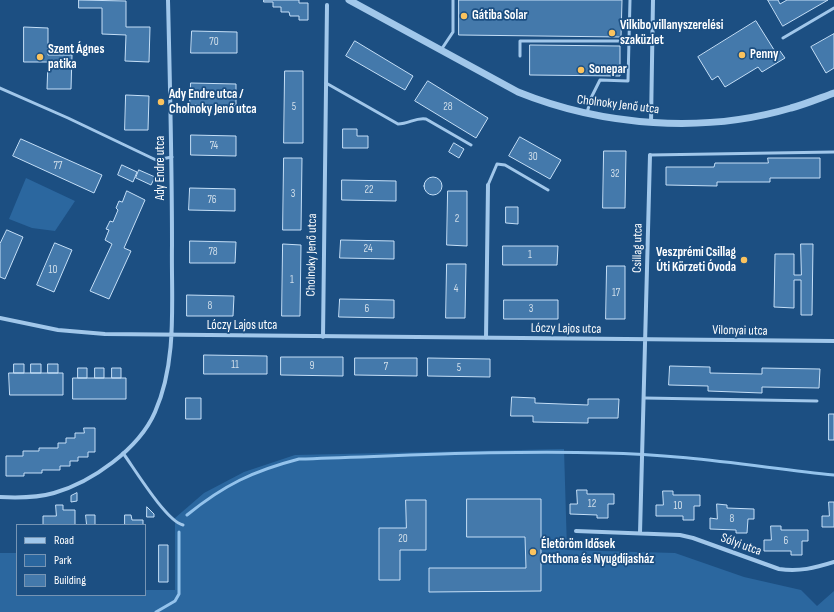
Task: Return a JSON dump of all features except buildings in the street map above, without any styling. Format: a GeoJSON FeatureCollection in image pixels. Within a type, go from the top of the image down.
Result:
{"type":"FeatureCollection","features":[{"type":"Feature","properties":{"kind":"street","name":"Ady Endre utca"},"geometry":{"type":"LineString","coordinates":[[0,497],[38,496],[67,488],[97,473],[124,453],[146,427],[154,413],[166,376],[171,336],[172,157],[168,0]]}},
{"type":"Feature","properties":{"kind":"street","name":"Cholnoky Jenő utca"},"geometry":{"type":"LineString","coordinates":[[349,0],[518,92],[546,104],[587,115],[651,123],[710,122],[742,118],[791,108],[834,92]]}},
{"type":"Feature","properties":{"kind":"street"},"geometry":{"type":"LineString","coordinates":[[651,123],[653,0]]}},
{"type":"Feature","properties":{"kind":"street","name":"Cholnoky Jenő utca"},"geometry":{"type":"LineString","coordinates":[[323,337],[327,5]]}},
{"type":"Feature","properties":{"kind":"street","name":"Csillag utca"},"geometry":{"type":"LineString","coordinates":[[646,340],[650,156]]}},
{"type":"Feature","properties":{"kind":"street"},"geometry":{"type":"LineString","coordinates":[[486,338],[488,185]]}},
{"type":"Feature","properties":{"kind":"street","name":"Lóczy Lajos utca"},"geometry":{"type":"LineString","coordinates":[[0,318],[58,330],[105,334],[171,336],[646,340]]}},
{"type":"Feature","properties":{"kind":"street"},"geometry":{"type":"LineString","coordinates":[[640,533],[646,340]]}},
{"type":"Feature","properties":{"kind":"street","name":"Vilonyai utca"},"geometry":{"type":"LineString","coordinates":[[646,340],[834,342]]}},
{"type":"Feature","properties":{"kind":"street","name":"Sólyi utca"},"geometry":{"type":"LineString","coordinates":[[576,531],[640,533],[693,538],[779,569],[806,570],[834,562]]}},
{"type":"Feature","properties":{"kind":"lane"},"geometry":{"type":"LineString","coordinates":[[441,50],[453,32],[453,0]]}},
{"type":"Feature","properties":{"kind":"lane"},"geometry":{"type":"LineString","coordinates":[[587,115],[591,98],[600,80],[628,81],[630,0]]}},
{"type":"Feature","properties":{"kind":"lane"},"geometry":{"type":"LineString","coordinates":[[783,38],[834,8]]}},
{"type":"Feature","properties":{"kind":"lane"},"geometry":{"type":"LineString","coordinates":[[520,56],[520,41],[652,41]]}},
{"type":"Feature","properties":{"kind":"lane"},"geometry":{"type":"LineString","coordinates":[[326,83],[398,124],[407,124],[421,118],[426,119],[472,145]]}},
{"type":"Feature","properties":{"kind":"lane"},"geometry":{"type":"LineString","coordinates":[[0,88],[68,118],[156,160],[172,157]]}},
{"type":"Feature","properties":{"kind":"lane"},"geometry":{"type":"LineString","coordinates":[[650,156],[834,152]]}},
{"type":"Feature","properties":{"kind":"lane"},"geometry":{"type":"LineString","coordinates":[[488,185],[497,164],[505,165],[548,190]]}},
{"type":"Feature","properties":{"kind":"lane"},"geometry":{"type":"LineString","coordinates":[[644,398],[817,401]]}},
{"type":"Feature","properties":{"kind":"lane"},"geometry":{"type":"LineString","coordinates":[[124,453],[164,509],[177,523],[183,525]]}},
{"type":"Feature","properties":{"kind":"green space"},"geometry":{"type":"Polygon","coordinates":[[[26,178],[75,201],[55,231],[32,228],[9,219],[26,178]]]}},
{"type":"Feature","properties":{"kind":"green space"},"geometry":{"type":"Polygon","coordinates":[[[564,449],[567,550],[675,553],[744,577],[801,590],[817,606],[834,591],[834,612],[0,612],[0,553],[16,553],[16,596],[146,596],[146,590],[175,590],[175,518],[204,493],[244,472],[295,455],[564,449]]]}},
{"type":"Feature","properties":{"kind":"waterway"},"geometry":{"type":"LineString","coordinates":[[187,515],[214,495],[240,480],[267,469],[299,459],[490,453],[605,453],[691,458],[834,475]]}},
{"type":"Feature","properties":{"kind":"waterway"},"geometry":{"type":"LineString","coordinates":[[156,612],[175,601],[179,594],[179,532]]}},
{"type":"Feature","properties":{"kind":"place","name":"Gátiba Solar"},"geometry":{"type":"Point","coordinates":[464,16]}},
{"type":"Feature","properties":{"kind":"place","name":"Vilkibo villanyszerelési szaküzlet"},"geometry":{"type":"Point","coordinates":[612,33]}},
{"type":"Feature","properties":{"kind":"place","name":"Penny"},"geometry":{"type":"Point","coordinates":[742,55]}},
{"type":"Feature","properties":{"kind":"place","name":"Szent Ágnes patika"},"geometry":{"type":"Point","coordinates":[40,57]}},
{"type":"Feature","properties":{"kind":"place","name":"Sonepar"},"geometry":{"type":"Point","coordinates":[581,70]}},
{"type":"Feature","properties":{"kind":"place","name":"Ady Endre utca / Cholnoky Jenő utca"},"geometry":{"type":"Point","coordinates":[161,102]}},
{"type":"Feature","properties":{"kind":"place","name":"Veszprémi Csillag Úti Körzeti Óvoda"},"geometry":{"type":"Point","coordinates":[744,260]}},
{"type":"Feature","properties":{"kind":"place","name":"Életöröm Idősek Otthona és Nyugdíjasház"},"geometry":{"type":"Point","coordinates":[533,552]}}]}
